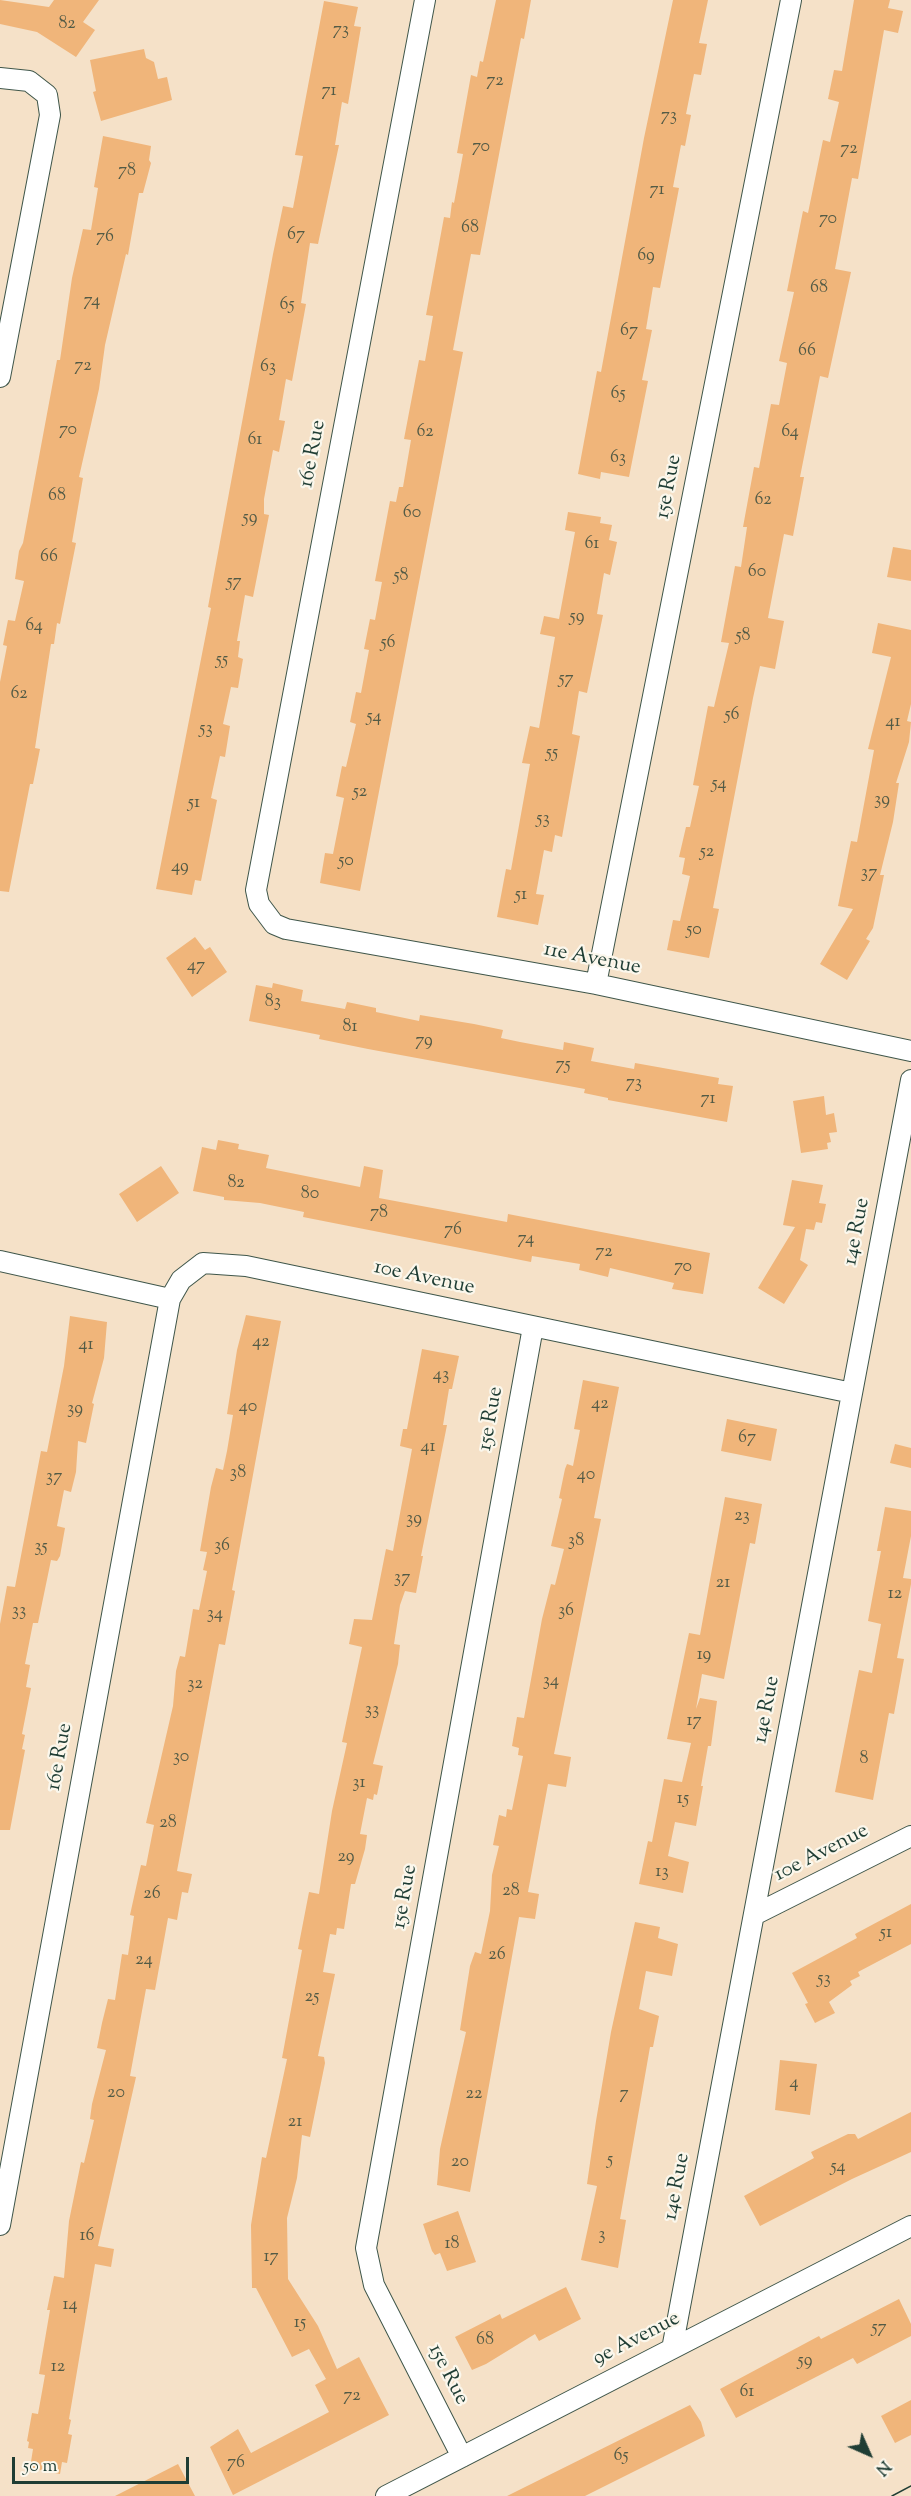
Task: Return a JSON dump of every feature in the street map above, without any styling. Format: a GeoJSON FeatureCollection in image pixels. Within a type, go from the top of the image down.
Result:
{"type":"FeatureCollection","features":[{"type":"Feature","properties":{"kind":"street","name":"16e Rue"},"geometry":{"type":"LineString","coordinates":[[266,915],[259,904],[256,890],[425,0]]}},
{"type":"Feature","properties":{"kind":"street","name":"15e Rue"},"geometry":{"type":"LineString","coordinates":[[596,984],[791,0]]}},
{"type":"Feature","properties":{"kind":"street"},"geometry":{"type":"LineString","coordinates":[[0,78],[29,81],[47,95],[50,114],[0,377]]}},
{"type":"Feature","properties":{"kind":"street","name":"11e Avenue"},"geometry":{"type":"LineString","coordinates":[[266,915],[274,924],[285,929],[596,984],[911,1051]]}},
{"type":"Feature","properties":{"kind":"street","name":"14e Rue"},"geometry":{"type":"LineString","coordinates":[[672,2349],[911,1080]]}},
{"type":"Feature","properties":{"kind":"street"},"geometry":{"type":"LineString","coordinates":[[0,1261],[170,1299]]}},
{"type":"Feature","properties":{"kind":"street","name":"10e Avenue"},"geometry":{"type":"LineString","coordinates":[[170,1299],[181,1280],[203,1263],[246,1266],[852,1393]]}},
{"type":"Feature","properties":{"kind":"street","name":"16e Rue"},"geometry":{"type":"LineString","coordinates":[[0,2225],[170,1299]]}},
{"type":"Feature","properties":{"kind":"street","name":"15e Rue"},"geometry":{"type":"LineString","coordinates":[[462,2457],[374,2285],[366,2248],[533,1327]]}},
{"type":"Feature","properties":{"kind":"street","name":"10e Avenue"},"geometry":{"type":"LineString","coordinates":[[754,1915],[911,1836]]}},
{"type":"Feature","properties":{"kind":"street","name":"9e Avenue"},"geometry":{"type":"LineString","coordinates":[[386,2496],[911,2226]]}},
{"type":"Feature","properties":{"kind":"building"},"geometry":{"type":"Polygon","coordinates":[[[0,0],[49,7],[54,0],[99,0],[83,22],[95,30],[76,57],[37,32],[0,24],[0,0]]]}},
{"type":"Feature","properties":{"kind":"building"},"geometry":{"type":"Polygon","coordinates":[[[496,0],[531,0],[524,39],[521,38],[480,255],[471,254],[453,350],[463,352],[360,891],[320,883],[325,853],[333,854],[344,798],[336,796],[342,766],[346,767],[356,724],[350,722],[356,692],[361,693],[369,650],[364,649],[370,619],[375,620],[382,582],[375,581],[390,501],[396,502],[399,487],[403,487],[411,440],[404,439],[419,360],[425,361],[433,316],[426,315],[444,217],[450,218],[452,202],[454,203],[463,154],[457,153],[471,75],[477,77],[480,61],[483,62],[496,0]]]}},
{"type":"Feature","properties":{"kind":"building"},"geometry":{"type":"Polygon","coordinates":[[[673,0],[708,0],[699,43],[707,44],[701,75],[694,74],[686,114],[691,115],[685,146],[681,145],[673,187],[679,188],[660,288],[653,287],[646,329],[652,330],[642,380],[648,381],[629,477],[601,472],[600,479],[578,474],[597,371],[601,372],[644,138],[673,0]]]}},
{"type":"Feature","properties":{"kind":"building"},"geometry":{"type":"Polygon","coordinates":[[[854,0],[890,0],[888,8],[903,11],[898,33],[884,30],[858,179],[852,178],[835,269],[851,272],[828,378],[820,376],[800,477],[804,477],[793,536],[784,534],[768,618],[784,621],[775,669],[760,666],[713,908],[719,909],[709,958],[667,950],[673,920],[680,921],[690,876],[682,874],[685,858],[679,857],[686,827],[690,827],[699,786],[693,785],[708,706],[714,707],[729,643],[721,642],[735,566],[741,567],[747,527],[743,527],[754,467],[759,468],[771,404],[779,405],[787,363],[779,361],[794,292],[787,291],[803,211],[808,213],[823,140],[830,142],[839,102],[828,99],[834,70],[842,71],[854,0]]]}},
{"type":"Feature","properties":{"kind":"building"},"geometry":{"type":"Polygon","coordinates":[[[324,1],[358,7],[354,26],[361,27],[348,104],[342,102],[335,145],[339,145],[318,244],[310,243],[301,303],[306,304],[292,381],[286,379],[279,420],[285,421],[279,452],[273,450],[264,499],[264,514],[269,515],[253,597],[245,595],[237,641],[240,641],[238,657],[243,659],[238,688],[231,687],[223,724],[230,726],[225,757],[220,756],[211,798],[217,800],[201,881],[195,880],[192,895],[156,889],[211,608],[208,607],[273,254],[283,206],[293,208],[303,156],[295,155],[324,1]]]}},
{"type":"Feature","properties":{"kind":"building"},"geometry":{"type":"Polygon","coordinates":[[[144,49],[146,58],[154,62],[158,79],[167,77],[172,100],[101,121],[93,92],[96,91],[90,60],[144,49]]]}},
{"type":"Feature","properties":{"kind":"building"},"geometry":{"type":"Polygon","coordinates":[[[103,136],[151,146],[149,160],[151,163],[143,193],[139,193],[128,255],[126,254],[105,345],[99,389],[79,477],[83,478],[72,542],[76,543],[60,624],[57,623],[54,644],[51,644],[35,748],[40,749],[33,784],[30,784],[9,892],[0,891],[0,682],[7,646],[3,645],[8,620],[15,621],[24,581],[15,579],[19,551],[23,543],[57,360],[60,360],[72,278],[83,229],[91,230],[98,188],[94,187],[103,136]]]}},
{"type":"Feature","properties":{"kind":"building"},"geometry":{"type":"Polygon","coordinates":[[[568,512],[601,517],[600,523],[612,525],[609,540],[617,542],[610,575],[604,573],[597,614],[603,615],[587,693],[579,691],[572,734],[580,736],[562,837],[555,835],[552,852],[544,850],[536,894],[544,895],[538,925],[497,917],[506,869],[511,870],[530,764],[522,763],[530,726],[539,728],[555,637],[540,634],[544,616],[559,619],[575,532],[565,530],[568,512]]]}},
{"type":"Feature","properties":{"kind":"building"},"geometry":{"type":"Polygon","coordinates":[[[893,547],[911,550],[911,581],[887,577],[893,547]]]}},
{"type":"Feature","properties":{"kind":"building"},"geometry":{"type":"Polygon","coordinates":[[[878,623],[911,630],[911,704],[907,721],[911,722],[909,742],[896,783],[899,783],[893,822],[880,875],[884,875],[873,928],[866,939],[870,941],[847,980],[820,964],[853,909],[838,906],[851,841],[857,842],[874,750],[868,749],[891,657],[872,653],[878,623]]]}},
{"type":"Feature","properties":{"kind":"building"},"geometry":{"type":"Polygon","coordinates":[[[195,937],[205,950],[210,947],[227,972],[192,997],[166,958],[195,937]]]}},
{"type":"Feature","properties":{"kind":"building"},"geometry":{"type":"Polygon","coordinates":[[[273,983],[303,990],[301,1001],[345,1009],[347,1002],[376,1008],[376,1012],[419,1021],[420,1015],[474,1024],[503,1030],[501,1038],[520,1042],[563,1050],[564,1042],[594,1048],[591,1061],[634,1069],[635,1063],[719,1078],[718,1084],[733,1086],[727,1122],[608,1100],[608,1098],[584,1093],[585,1089],[319,1039],[320,1035],[249,1021],[256,985],[272,988],[273,983]]]}},
{"type":"Feature","properties":{"kind":"building"},"geometry":{"type":"Polygon","coordinates":[[[824,1096],[826,1115],[834,1113],[837,1132],[829,1133],[831,1142],[827,1143],[828,1149],[801,1153],[793,1101],[824,1096]]]}},
{"type":"Feature","properties":{"kind":"building"},"geometry":{"type":"Polygon","coordinates":[[[218,1140],[239,1144],[238,1149],[269,1155],[266,1168],[360,1187],[364,1166],[383,1170],[379,1198],[507,1222],[508,1214],[710,1253],[703,1294],[672,1289],[674,1283],[610,1268],[608,1277],[579,1270],[580,1264],[532,1256],[531,1262],[303,1217],[304,1212],[260,1203],[224,1200],[224,1197],[193,1191],[202,1147],[216,1150],[218,1140]]]}},
{"type":"Feature","properties":{"kind":"building"},"geometry":{"type":"Polygon","coordinates":[[[161,1166],[179,1193],[137,1222],[119,1194],[161,1166]]]}},
{"type":"Feature","properties":{"kind":"building"},"geometry":{"type":"Polygon","coordinates":[[[792,1180],[823,1185],[819,1203],[826,1204],[822,1223],[816,1222],[814,1230],[806,1229],[800,1260],[808,1265],[784,1304],[758,1288],[795,1227],[783,1225],[792,1180]]]}},
{"type":"Feature","properties":{"kind":"building"},"geometry":{"type":"Polygon","coordinates":[[[246,1315],[281,1321],[232,1590],[235,1591],[225,1645],[219,1644],[177,1871],[192,1874],[188,1893],[182,1892],[177,1920],[168,1918],[155,1990],[146,1989],[130,2076],[136,2077],[98,2246],[114,2249],[111,2267],[95,2264],[69,2419],[71,2420],[68,2434],[72,2435],[67,2463],[62,2462],[60,2474],[30,2468],[33,2449],[28,2448],[29,2442],[27,2441],[32,2413],[38,2414],[45,2375],[39,2374],[50,2310],[47,2310],[54,2276],[64,2278],[69,2221],[81,2162],[84,2163],[94,2120],[90,2119],[92,2104],[106,2050],[97,2048],[102,2023],[108,1999],[115,2000],[122,1954],[128,1955],[134,1916],[130,1915],[141,1865],[146,1866],[154,1825],[146,1823],[173,1706],[176,1671],[180,1656],[185,1657],[193,1609],[199,1610],[207,1571],[203,1570],[207,1552],[200,1551],[216,1468],[223,1470],[227,1451],[233,1415],[227,1414],[237,1350],[246,1315]]]}},
{"type":"Feature","properties":{"kind":"building"},"geometry":{"type":"Polygon","coordinates":[[[70,1316],[107,1322],[104,1358],[92,1403],[94,1404],[86,1443],[78,1441],[76,1472],[71,1492],[64,1490],[57,1526],[65,1528],[60,1556],[57,1561],[51,1560],[38,1623],[33,1623],[25,1664],[30,1665],[26,1687],[31,1688],[22,1734],[25,1735],[22,1749],[25,1750],[10,1830],[0,1830],[0,1624],[7,1586],[15,1587],[41,1451],[47,1452],[64,1366],[70,1316]]]}},
{"type":"Feature","properties":{"kind":"building"},"geometry":{"type":"Polygon","coordinates":[[[422,1349],[459,1356],[452,1389],[449,1389],[443,1425],[447,1425],[416,1593],[405,1591],[400,1605],[394,1644],[400,1645],[398,1664],[373,1764],[383,1766],[377,1795],[374,1794],[373,1800],[367,1798],[360,1834],[367,1835],[365,1849],[355,1884],[351,1884],[344,1929],[337,1928],[336,1935],[330,1934],[323,1972],[335,1974],[318,2056],[324,2057],[325,2063],[310,2137],[302,2135],[297,2178],[287,2218],[288,2279],[318,2326],[337,2369],[359,2357],[389,2415],[233,2495],[210,2447],[238,2429],[251,2453],[329,2412],[315,2385],[326,2379],[309,2349],[292,2357],[256,2288],[252,2288],[251,2225],[262,2157],[266,2158],[287,2059],[282,2058],[302,1950],[298,1949],[309,1892],[319,1894],[332,1811],[347,1743],[342,1742],[362,1647],[349,1644],[354,1619],[372,1620],[386,1549],[393,1551],[412,1449],[400,1446],[403,1429],[407,1429],[422,1349]]]}},
{"type":"Feature","properties":{"kind":"building"},"geometry":{"type":"Polygon","coordinates":[[[583,1380],[619,1387],[594,1518],[601,1519],[554,1754],[571,1757],[566,1787],[548,1784],[528,1892],[539,1894],[535,1919],[519,1917],[470,2192],[437,2185],[440,2149],[466,2032],[460,2030],[470,1966],[475,1952],[481,1954],[490,1911],[492,1875],[499,1846],[493,1845],[499,1815],[506,1817],[507,1809],[512,1810],[523,1756],[518,1755],[519,1748],[512,1746],[517,1717],[524,1718],[542,1619],[551,1584],[555,1585],[564,1549],[551,1546],[562,1499],[559,1498],[565,1469],[567,1464],[573,1466],[580,1430],[574,1429],[583,1380]]]}},
{"type":"Feature","properties":{"kind":"building"},"geometry":{"type":"Polygon","coordinates":[[[727,1419],[777,1429],[771,1461],[721,1451],[727,1419]]]}},
{"type":"Feature","properties":{"kind":"building"},"geometry":{"type":"Polygon","coordinates":[[[895,1444],[911,1448],[911,1468],[890,1463],[895,1444]]]}},
{"type":"Feature","properties":{"kind":"building"},"geometry":{"type":"Polygon","coordinates":[[[725,1497],[762,1504],[755,1544],[750,1543],[724,1679],[702,1674],[696,1709],[700,1698],[717,1701],[711,1746],[708,1746],[696,1826],[675,1822],[668,1856],[689,1862],[683,1893],[639,1884],[648,1841],[652,1842],[664,1779],[682,1782],[691,1743],[667,1739],[689,1633],[700,1635],[725,1497]]]}},
{"type":"Feature","properties":{"kind":"building"},"geometry":{"type":"Polygon","coordinates":[[[885,1507],[911,1511],[911,1536],[903,1578],[911,1579],[911,1584],[897,1658],[904,1659],[894,1714],[889,1713],[873,1800],[835,1792],[859,1670],[872,1673],[881,1624],[868,1621],[881,1551],[877,1551],[885,1507]]]}},
{"type":"Feature","properties":{"kind":"building"},"geometry":{"type":"Polygon","coordinates":[[[911,1904],[911,1944],[858,1972],[860,1976],[850,1981],[852,1985],[829,2002],[835,2013],[815,2023],[805,2004],[808,2003],[792,1973],[857,1938],[855,1934],[911,1904]]]}},
{"type":"Feature","properties":{"kind":"building"},"geometry":{"type":"Polygon","coordinates":[[[635,1922],[660,1927],[658,1938],[678,1944],[672,1976],[646,1971],[639,2009],[659,2016],[653,2047],[650,2047],[620,2219],[626,2220],[618,2268],[581,2260],[597,2186],[587,2184],[596,2121],[611,2032],[635,1922]]]}},
{"type":"Feature","properties":{"kind":"building"},"geometry":{"type":"Polygon","coordinates":[[[780,2060],[817,2064],[810,2115],[775,2110],[780,2060]]]}},
{"type":"Feature","properties":{"kind":"building"},"geometry":{"type":"Polygon","coordinates":[[[911,2112],[911,2152],[760,2226],[744,2196],[814,2158],[811,2152],[848,2134],[855,2134],[858,2139],[911,2112]]]}},
{"type":"Feature","properties":{"kind":"building"},"geometry":{"type":"Polygon","coordinates":[[[458,2211],[476,2262],[447,2271],[440,2253],[435,2255],[432,2251],[423,2224],[458,2211]]]}},
{"type":"Feature","properties":{"kind":"building"},"geometry":{"type":"Polygon","coordinates":[[[566,2287],[581,2319],[539,2341],[535,2334],[472,2370],[455,2337],[500,2314],[502,2319],[566,2287]]]}},
{"type":"Feature","properties":{"kind":"building"},"geometry":{"type":"Polygon","coordinates":[[[899,2299],[911,2324],[911,2336],[857,2364],[853,2358],[736,2418],[720,2389],[819,2336],[821,2339],[899,2299]]]}},
{"type":"Feature","properties":{"kind":"building"},"geometry":{"type":"Polygon","coordinates":[[[911,2400],[911,2435],[895,2443],[881,2416],[911,2400]]]}},
{"type":"Feature","properties":{"kind":"building"},"geometry":{"type":"Polygon","coordinates":[[[690,2405],[701,2422],[705,2436],[585,2496],[507,2496],[690,2405]]]}},
{"type":"Feature","properties":{"kind":"building"},"geometry":{"type":"Polygon","coordinates":[[[178,2464],[195,2496],[115,2496],[178,2464]]]}},
{"type":"Feature","properties":{"kind":"tram line"},"geometry":{"type":"LineString","coordinates":[[892,2496],[911,2486]]}}]}
